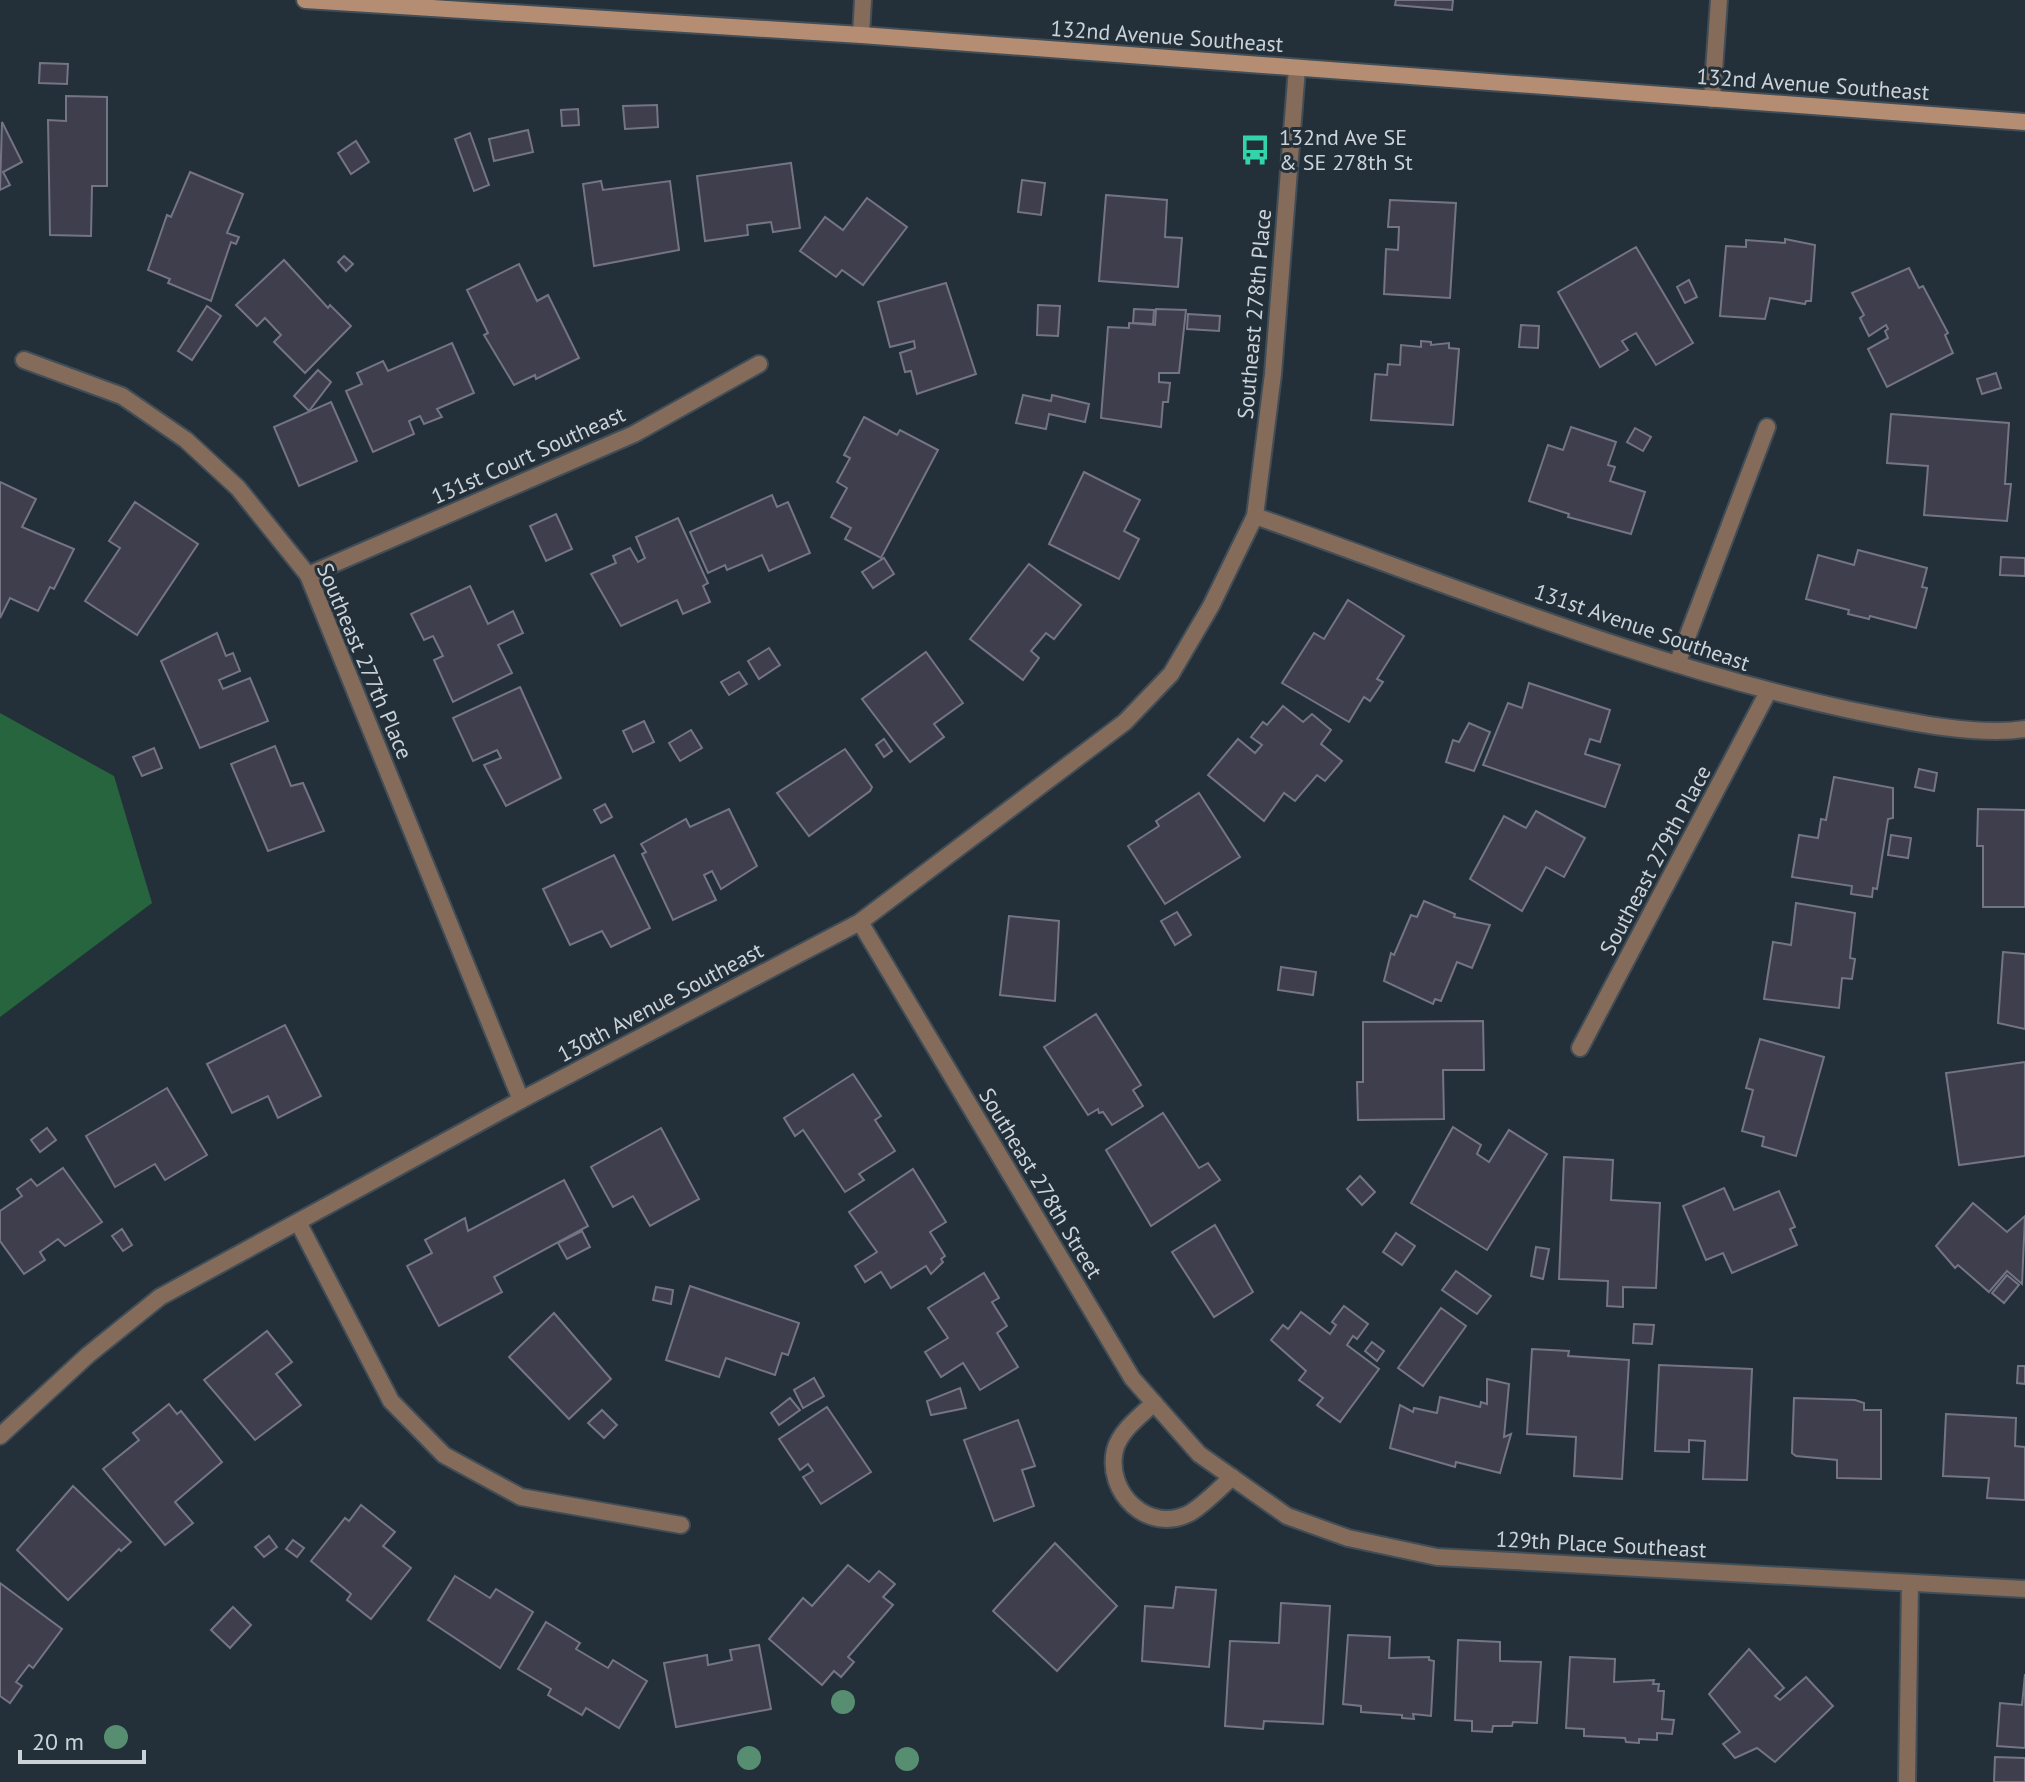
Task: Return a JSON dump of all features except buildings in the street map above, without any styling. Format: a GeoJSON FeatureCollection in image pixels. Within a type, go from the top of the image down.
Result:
{"type":"FeatureCollection","features":[{"type":"Feature","properties":{"kind":"main road","name":"132nd Avenue Southeast"},"geometry":{"type":"LineString","coordinates":[[305,0],[861,35],[2025,122]]}},
{"type":"Feature","properties":{"kind":"street"},"geometry":{"type":"LineString","coordinates":[[861,35],[863,0]]}},
{"type":"Feature","properties":{"kind":"street"},"geometry":{"type":"LineString","coordinates":[[1712,99],[1719,0]]}},
{"type":"Feature","properties":{"kind":"street","name":"Southeast 278th Place"},"geometry":{"type":"LineString","coordinates":[[1255,516],[1273,374],[1297,68]]}},
{"type":"Feature","properties":{"kind":"street","name":"Southeast 277th Place"},"geometry":{"type":"LineString","coordinates":[[24,360],[122,396],[186,440],[238,488],[308,575],[521,1100]]}},
{"type":"Feature","properties":{"kind":"street","name":"131st Court Southeast"},"geometry":{"type":"LineString","coordinates":[[308,575],[634,434],[759,364]]}},
{"type":"Feature","properties":{"kind":"street"},"geometry":{"type":"LineString","coordinates":[[1677,664],[1767,427]]}},
{"type":"Feature","properties":{"kind":"street","name":"131st Avenue Southeast"},"geometry":{"type":"LineString","coordinates":[[1255,516],[1677,664],[1768,692],[1905,722],[2025,729]]}},
{"type":"Feature","properties":{"kind":"street","name":"130th Avenue Southeast"},"geometry":{"type":"LineString","coordinates":[[0,1436],[88,1355],[160,1297],[299,1224],[521,1100],[860,922],[1125,722],[1171,674],[1211,606],[1255,516]]}},
{"type":"Feature","properties":{"kind":"street","name":"Southeast 279th Place"},"geometry":{"type":"LineString","coordinates":[[1580,1048],[1768,692]]}},
{"type":"Feature","properties":{"kind":"street","name":"Southeast 278th Street"},"geometry":{"type":"LineString","coordinates":[[860,922],[1132,1378],[1199,1454]]}},
{"type":"Feature","properties":{"kind":"street"},"geometry":{"type":"LineString","coordinates":[[299,1224],[391,1401],[444,1455],[521,1497],[681,1525]]}},
{"type":"Feature","properties":{"kind":"street"},"geometry":{"type":"LineString","coordinates":[[1154,1403],[1127,1429],[1116,1447],[1112,1467],[1117,1488],[1130,1505],[1148,1516],[1168,1519],[1188,1514],[1232,1477]]}},
{"type":"Feature","properties":{"kind":"street","name":"129th Place Southeast"},"geometry":{"type":"LineString","coordinates":[[1199,1454],[1287,1516],[1348,1538],[1437,1557],[2025,1589]]}},
{"type":"Feature","properties":{"kind":"street"},"geometry":{"type":"LineString","coordinates":[[1907,1782],[1910,1583]]}},
{"type":"Feature","properties":{"kind":"green space"},"geometry":{"type":"Polygon","coordinates":[[[0,713],[114,776],[152,903],[0,1017],[0,713]]]}},
{"type":"Feature","properties":{"kind":"place","name":"132nd Ave SE & SE 278th St"},"geometry":{"type":"Point","coordinates":[1255,150]}}]}
